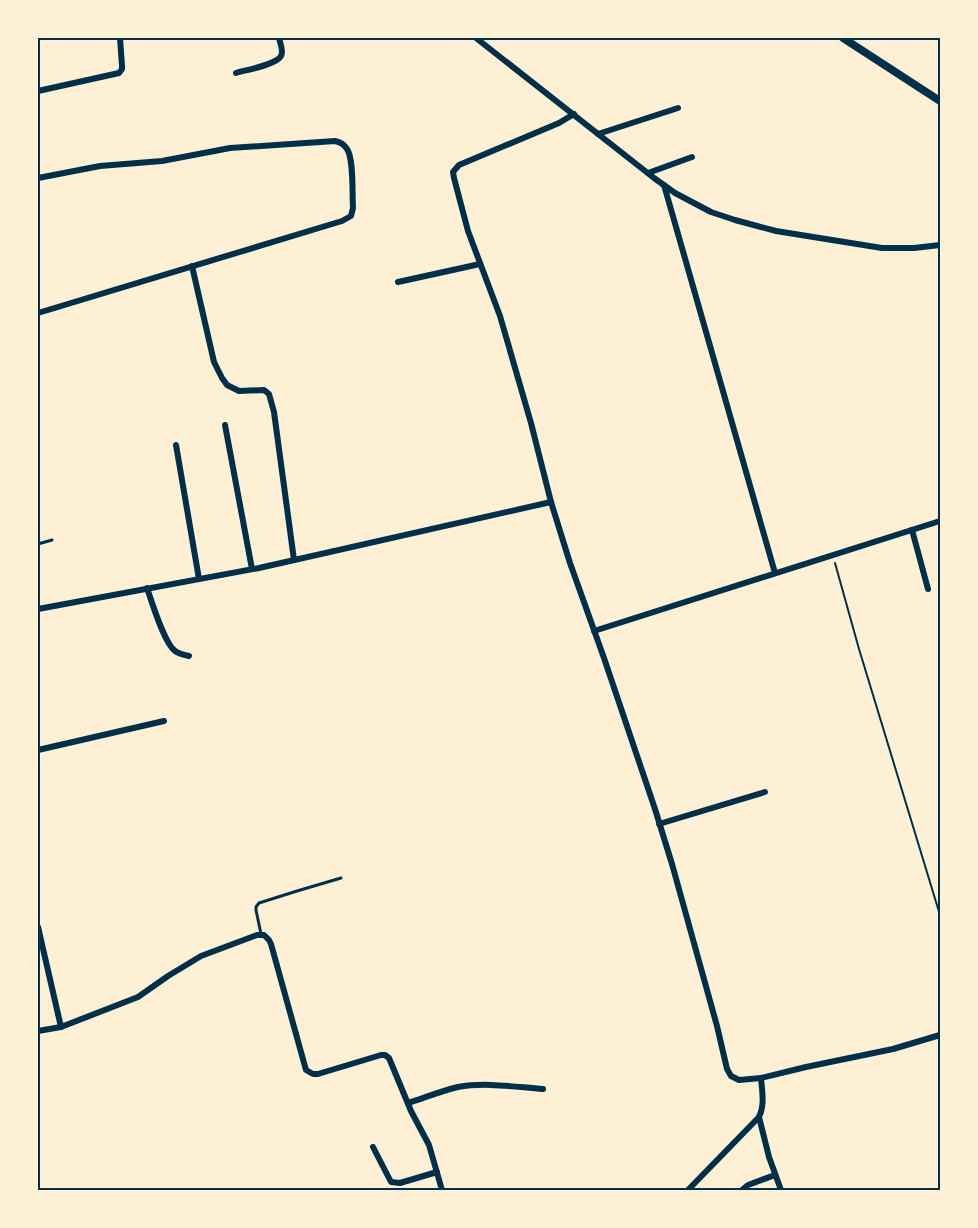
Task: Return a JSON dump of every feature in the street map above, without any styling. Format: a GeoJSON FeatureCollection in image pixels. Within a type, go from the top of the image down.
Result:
{"type":"FeatureCollection","features":[{"type":"Feature","properties":{"kind":"street"},"geometry":{"type":"LineString","coordinates":[[38,91],[119,73],[122,69],[120,38]]}},
{"type":"Feature","properties":{"kind":"street"},"geometry":{"type":"LineString","coordinates":[[236,73],[270,63],[281,57],[279,38]]}},
{"type":"Feature","properties":{"kind":"street"},"geometry":{"type":"LineString","coordinates":[[476,38],[663,185],[711,212],[776,231],[882,248],[940,245]]}},
{"type":"Feature","properties":{"kind":"street"},"geometry":{"type":"LineString","coordinates":[[843,38],[940,101]]}},
{"type":"Feature","properties":{"kind":"street"},"geometry":{"type":"LineString","coordinates":[[598,134],[678,108]]}},
{"type":"Feature","properties":{"kind":"street"},"geometry":{"type":"LineString","coordinates":[[574,114],[559,123],[459,165],[453,172],[455,186],[468,231],[500,316],[570,563],[659,824],[689,924],[727,1069],[730,1076],[735,1079],[761,1078],[892,1049],[940,1035]]}},
{"type":"Feature","properties":{"kind":"street"},"geometry":{"type":"LineString","coordinates":[[38,178],[100,166],[162,161],[230,148],[335,141],[341,142],[350,156],[353,208],[351,216],[342,221],[38,313]]}},
{"type":"Feature","properties":{"kind":"street"},"geometry":{"type":"LineString","coordinates":[[648,173],[692,157]]}},
{"type":"Feature","properties":{"kind":"street"},"geometry":{"type":"LineString","coordinates":[[663,185],[775,573]]}},
{"type":"Feature","properties":{"kind":"street"},"geometry":{"type":"LineString","coordinates":[[398,282],[480,264]]}},
{"type":"Feature","properties":{"kind":"street"},"geometry":{"type":"LineString","coordinates":[[192,266],[214,362],[222,378],[227,385],[239,391],[264,390],[269,394],[274,412],[294,560]]}},
{"type":"Feature","properties":{"kind":"street"},"geometry":{"type":"LineString","coordinates":[[225,425],[252,569]]}},
{"type":"Feature","properties":{"kind":"street"},"geometry":{"type":"LineString","coordinates":[[176,445],[200,579]]}},
{"type":"Feature","properties":{"kind":"street"},"geometry":{"type":"LineString","coordinates":[[38,609],[252,569],[551,502]]}},
{"type":"Feature","properties":{"kind":"street"},"geometry":{"type":"LineString","coordinates":[[594,631],[940,521]]}},
{"type":"Feature","properties":{"kind":"street"},"geometry":{"type":"LineString","coordinates":[[912,530],[928,589]]}},
{"type":"Feature","properties":{"kind":"street"},"geometry":{"type":"LineString","coordinates":[[147,588],[171,648],[189,656]]}},
{"type":"Feature","properties":{"kind":"street"},"geometry":{"type":"LineString","coordinates":[[38,750],[164,721]]}},
{"type":"Feature","properties":{"kind":"street"},"geometry":{"type":"LineString","coordinates":[[659,824],[765,792]]}},
{"type":"Feature","properties":{"kind":"street"},"geometry":{"type":"LineString","coordinates":[[38,927],[61,1027]]}},
{"type":"Feature","properties":{"kind":"street"},"geometry":{"type":"LineString","coordinates":[[38,1031],[61,1027],[138,997],[201,956],[261,934],[270,944],[306,1070],[318,1074],[385,1055],[392,1063],[408,1103],[429,1145],[442,1191]]}},
{"type":"Feature","properties":{"kind":"street"},"geometry":{"type":"LineString","coordinates":[[687,1191],[759,1117],[763,1103],[761,1078]]}},
{"type":"Feature","properties":{"kind":"street"},"geometry":{"type":"LineString","coordinates":[[408,1103],[457,1088],[476,1085],[543,1089]]}},
{"type":"Feature","properties":{"kind":"street"},"geometry":{"type":"LineString","coordinates":[[759,1117],[769,1157],[781,1191]]}},
{"type":"Feature","properties":{"kind":"street"},"geometry":{"type":"LineString","coordinates":[[373,1147],[391,1182],[400,1183],[437,1172]]}},
{"type":"Feature","properties":{"kind":"street"},"geometry":{"type":"LineString","coordinates":[[742,1191],[748,1185],[775,1175]]}},
{"type":"Feature","properties":{"kind":"lane"},"geometry":{"type":"LineString","coordinates":[[38,544],[52,540]]}},
{"type":"Feature","properties":{"kind":"lane"},"geometry":{"type":"LineString","coordinates":[[261,934],[256,910],[259,903],[341,878]]}},
{"type":"Feature","properties":{"kind":"path"},"geometry":{"type":"LineString","coordinates":[[833,555],[940,915]]}}]}
